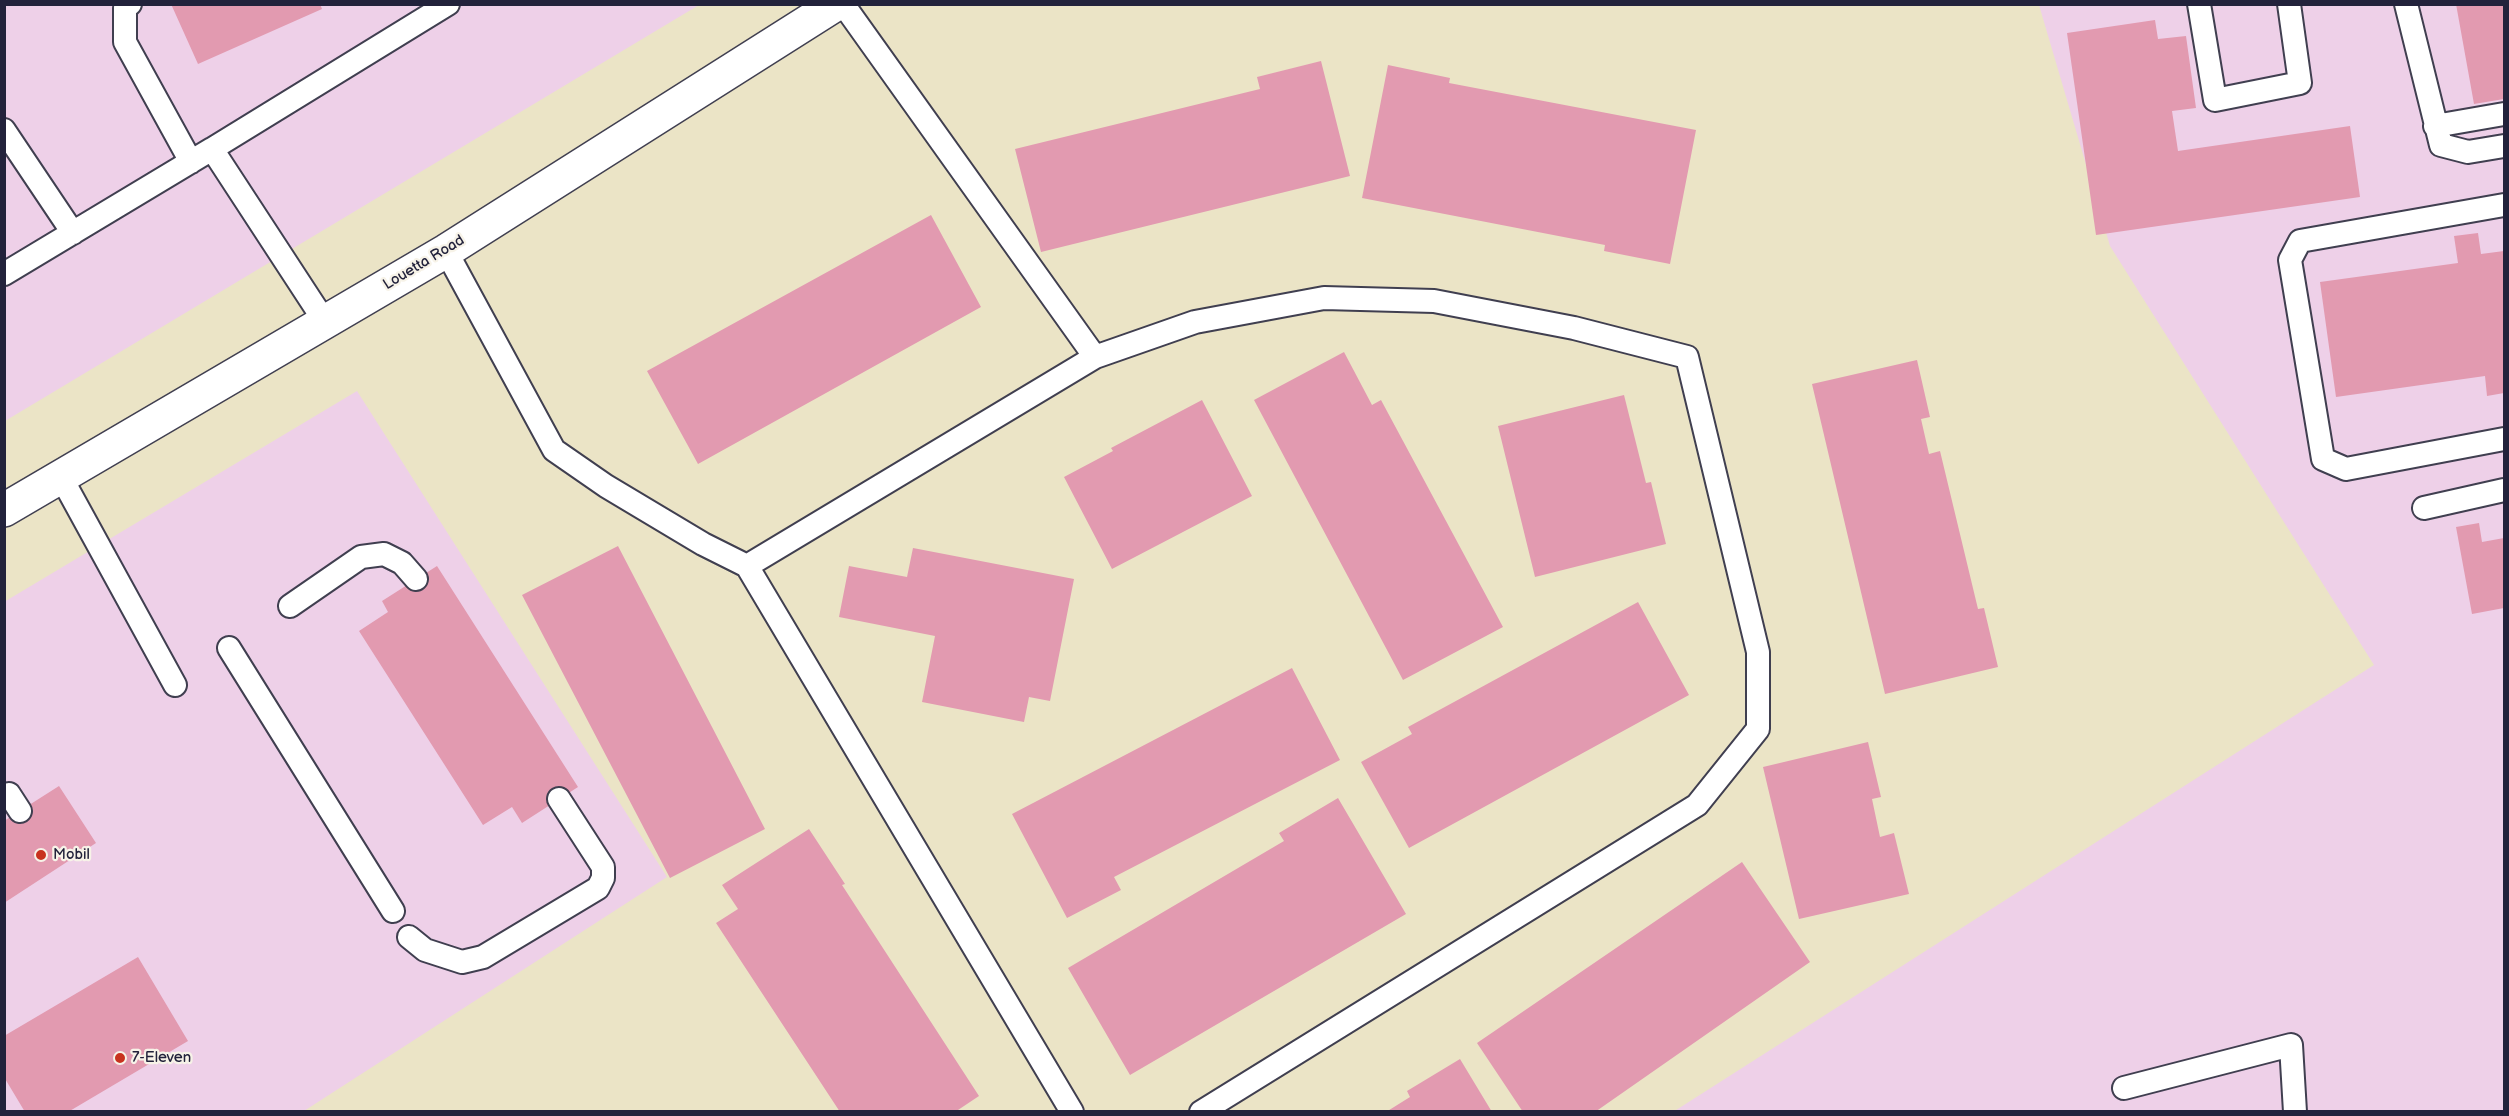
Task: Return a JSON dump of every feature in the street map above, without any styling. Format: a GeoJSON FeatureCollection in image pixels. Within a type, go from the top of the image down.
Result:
{"type":"FeatureCollection","features":[{"type":"Feature","properties":{"kind":"main road","name":"Louetta Road"},"geometry":{"type":"LineString","coordinates":[[4,510],[446,251],[836,4]]}},
{"type":"Feature","properties":{"kind":"lane"},"geometry":{"type":"LineString","coordinates":[[843,4],[1095,357]]}},
{"type":"Feature","properties":{"kind":"lane"},"geometry":{"type":"LineString","coordinates":[[2199,4],[2215,100],[2300,83],[2289,4]]}},
{"type":"Feature","properties":{"kind":"lane"},"geometry":{"type":"LineString","coordinates":[[2406,4],[2441,145],[2468,152],[2505,146]]}},
{"type":"Feature","properties":{"kind":"lane"},"geometry":{"type":"LineString","coordinates":[[127,6],[125,42],[165,109],[191,162]]}},
{"type":"Feature","properties":{"kind":"lane"},"geometry":{"type":"LineString","coordinates":[[4,273],[191,162],[443,6]]}},
{"type":"Feature","properties":{"kind":"lane"},"geometry":{"type":"LineString","coordinates":[[2435,126],[2505,114]]}},
{"type":"Feature","properties":{"kind":"lane"},"geometry":{"type":"LineString","coordinates":[[4,130],[73,233]]}},
{"type":"Feature","properties":{"kind":"lane"},"geometry":{"type":"LineString","coordinates":[[212,149],[325,322]]}},
{"type":"Feature","properties":{"kind":"lane"},"geometry":{"type":"LineString","coordinates":[[2505,205],[2300,241],[2290,260],[2323,459],[2346,469],[2505,439]]}},
{"type":"Feature","properties":{"kind":"lane"},"geometry":{"type":"LineString","coordinates":[[446,251],[554,450],[606,486],[703,544],[747,566],[1072,1112]]}},
{"type":"Feature","properties":{"kind":"lane"},"geometry":{"type":"LineString","coordinates":[[747,566],[1095,357],[1195,322],[1324,298],[1434,301],[1574,328],[1687,357],[1758,652],[1758,729],[1697,805],[1201,1112]]}},
{"type":"Feature","properties":{"kind":"lane"},"geometry":{"type":"LineString","coordinates":[[62,477],[175,685]]}},
{"type":"Feature","properties":{"kind":"lane"},"geometry":{"type":"LineString","coordinates":[[2424,508],[2505,490]]}},
{"type":"Feature","properties":{"kind":"lane"},"geometry":{"type":"LineString","coordinates":[[290,606],[361,556],[384,554],[402,563],[416,579]]}},
{"type":"Feature","properties":{"kind":"lane"},"geometry":{"type":"LineString","coordinates":[[229,648],[393,911]]}},
{"type":"Feature","properties":{"kind":"lane"},"geometry":{"type":"LineString","coordinates":[[409,937],[425,950],[462,962],[483,957],[598,888],[603,878],[603,867],[559,799]]}},
{"type":"Feature","properties":{"kind":"lane"},"geometry":{"type":"LineString","coordinates":[[2124,1088],[2291,1046],[2295,1112]]}},
{"type":"Feature","properties":{"kind":"shaded area"},"geometry":{"type":"Polygon","coordinates":[[[5,4],[699,5],[5,421],[5,4]]]}},
{"type":"Feature","properties":{"kind":"shaded area"},"geometry":{"type":"Polygon","coordinates":[[[2039,5],[2504,5],[2504,1111],[1673,1112],[2374,665],[2110,246],[2039,5]]]}},
{"type":"Feature","properties":{"kind":"shaded area"},"geometry":{"type":"Polygon","coordinates":[[[357,391],[667,877],[304,1111],[5,1111],[4,602],[357,391]]]}},
{"type":"Feature","properties":{"kind":"building"},"geometry":{"type":"Polygon","coordinates":[[[171,4],[320,4],[322,9],[198,64],[171,4]]]}},
{"type":"Feature","properties":{"kind":"building"},"geometry":{"type":"Polygon","coordinates":[[[2456,4],[2504,4],[2504,99],[2474,104],[2456,4]]]}},
{"type":"Feature","properties":{"kind":"building"},"geometry":{"type":"Polygon","coordinates":[[[2155,20],[2158,39],[2186,36],[2196,108],[2172,111],[2178,151],[2350,126],[2360,197],[2096,235],[2067,33],[2155,20]]]}},
{"type":"Feature","properties":{"kind":"building"},"geometry":{"type":"Polygon","coordinates":[[[1321,61],[1350,176],[1041,252],[1015,149],[1260,89],[1257,77],[1321,61]]]}},
{"type":"Feature","properties":{"kind":"building"},"geometry":{"type":"Polygon","coordinates":[[[1388,65],[1450,78],[1449,83],[1696,130],[1670,264],[1604,251],[1605,245],[1362,198],[1388,65]]]}},
{"type":"Feature","properties":{"kind":"building"},"geometry":{"type":"Polygon","coordinates":[[[931,215],[981,307],[698,464],[647,371],[931,215]]]}},
{"type":"Feature","properties":{"kind":"building"},"geometry":{"type":"Polygon","coordinates":[[[2478,233],[2481,254],[2504,251],[2504,393],[2487,396],[2485,376],[2336,397],[2320,282],[2458,263],[2454,236],[2478,233]]]}},
{"type":"Feature","properties":{"kind":"building"},"geometry":{"type":"Polygon","coordinates":[[[1344,352],[1372,405],[1381,400],[1503,627],[1403,680],[1254,400],[1344,352]]]}},
{"type":"Feature","properties":{"kind":"building"},"geometry":{"type":"Polygon","coordinates":[[[1917,360],[1930,417],[1921,419],[1929,454],[1940,451],[1978,609],[1984,608],[1998,667],[1885,694],[1812,384],[1917,360]]]}},
{"type":"Feature","properties":{"kind":"building"},"geometry":{"type":"Polygon","coordinates":[[[1624,395],[1646,483],[1651,482],[1666,544],[1535,577],[1498,426],[1624,395]]]}},
{"type":"Feature","properties":{"kind":"building"},"geometry":{"type":"Polygon","coordinates":[[[1202,400],[1252,496],[1112,569],[1064,477],[1113,451],[1111,448],[1202,400]]]}},
{"type":"Feature","properties":{"kind":"building"},"geometry":{"type":"Polygon","coordinates":[[[2479,523],[2482,542],[2504,538],[2504,608],[2472,614],[2456,527],[2479,523]]]}},
{"type":"Feature","properties":{"kind":"building"},"geometry":{"type":"Polygon","coordinates":[[[618,546],[765,829],[670,878],[522,595],[618,546]]]}},
{"type":"Feature","properties":{"kind":"building"},"geometry":{"type":"Polygon","coordinates":[[[913,548],[1074,579],[1050,701],[1029,697],[1024,722],[922,702],[935,636],[839,617],[849,566],[907,577],[913,548]]]}},
{"type":"Feature","properties":{"kind":"building"},"geometry":{"type":"Polygon","coordinates":[[[437,566],[578,787],[522,823],[512,807],[483,825],[359,631],[388,612],[382,601],[437,566]]]}},
{"type":"Feature","properties":{"kind":"building"},"geometry":{"type":"Polygon","coordinates":[[[1638,602],[1689,695],[1409,848],[1361,762],[1412,734],[1408,727],[1638,602]]]}},
{"type":"Feature","properties":{"kind":"building"},"geometry":{"type":"Polygon","coordinates":[[[1292,668],[1340,760],[1114,877],[1121,890],[1067,918],[1012,814],[1292,668]]]}},
{"type":"Feature","properties":{"kind":"building"},"geometry":{"type":"Polygon","coordinates":[[[1868,742],[1881,797],[1872,799],[1880,837],[1894,833],[1909,894],[1799,919],[1763,767],[1868,742]]]}},
{"type":"Feature","properties":{"kind":"building","name":"Mobil"},"geometry":{"type":"Polygon","coordinates":[[[59,786],[96,843],[4,903],[4,821],[59,786]]]}},
{"type":"Feature","properties":{"kind":"building"},"geometry":{"type":"Polygon","coordinates":[[[1338,798],[1406,914],[1130,1075],[1068,968],[1284,841],[1279,833],[1338,798]]]}},
{"type":"Feature","properties":{"kind":"building"},"geometry":{"type":"Polygon","coordinates":[[[809,829],[845,884],[842,885],[979,1096],[955,1112],[840,1112],[716,923],[738,909],[722,885],[809,829]]]}},
{"type":"Feature","properties":{"kind":"building"},"geometry":{"type":"Polygon","coordinates":[[[1742,862],[1810,962],[1595,1112],[1523,1112],[1477,1043],[1742,862]]]}},
{"type":"Feature","properties":{"kind":"building"},"geometry":{"type":"Polygon","coordinates":[[[138,957],[188,1041],[68,1112],[25,1112],[4,1077],[4,1036],[138,957]]]}},
{"type":"Feature","properties":{"kind":"building"},"geometry":{"type":"Polygon","coordinates":[[[1460,1059],[1492,1112],[1386,1112],[1410,1097],[1407,1091],[1460,1059]]]}},
{"type":"Feature","properties":{"kind":"place","name":"Mobil"},"geometry":{"type":"Point","coordinates":[41,855]}},
{"type":"Feature","properties":{"kind":"place","name":"7-Eleven"},"geometry":{"type":"Point","coordinates":[120,1058]}}]}
